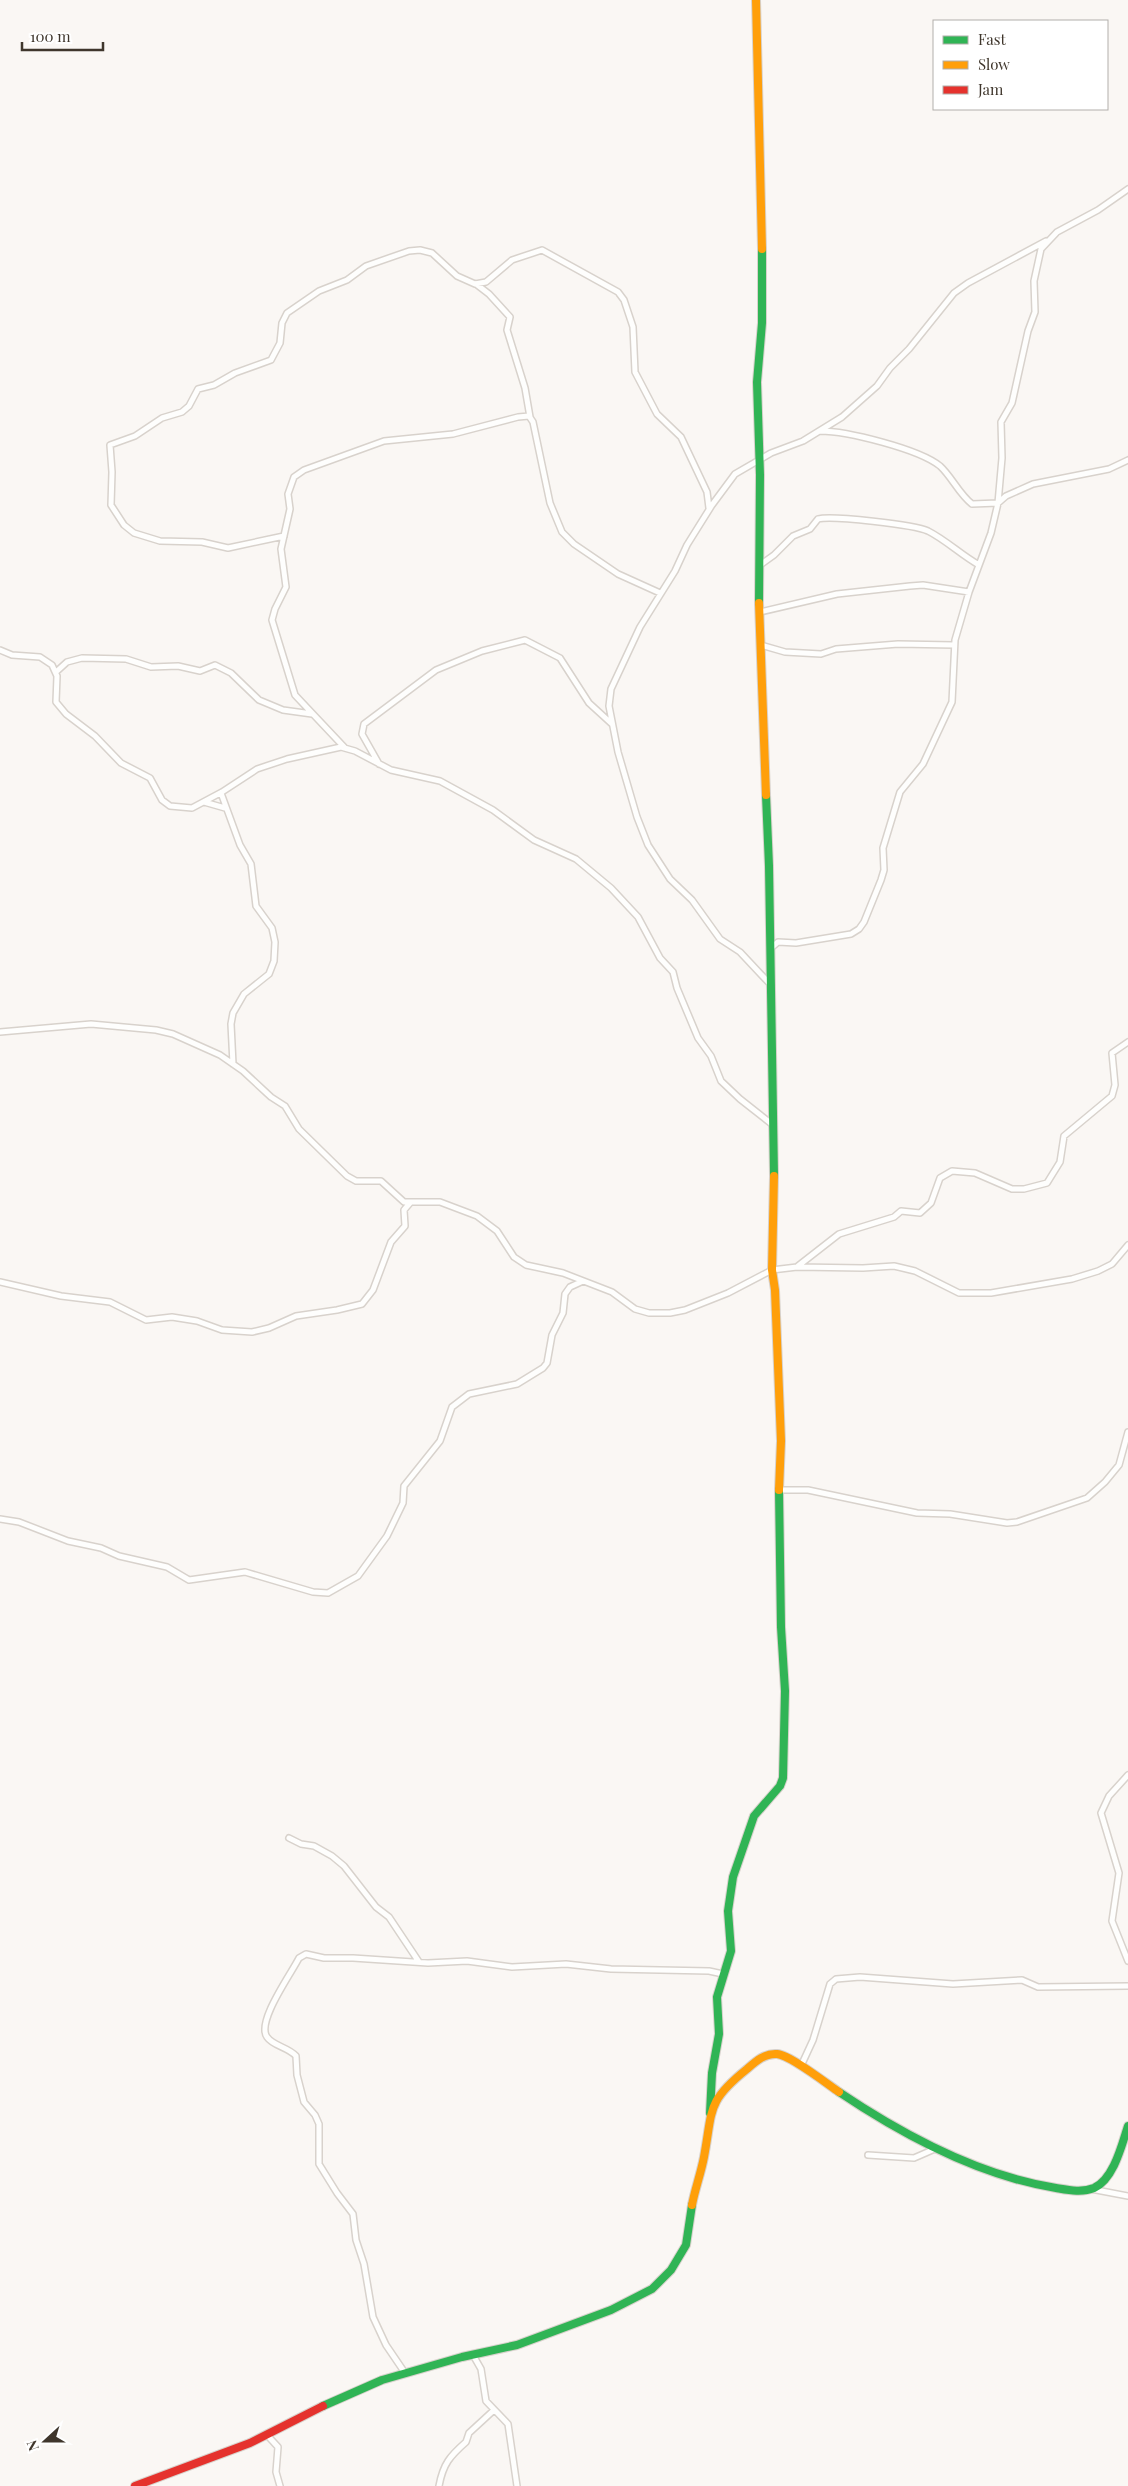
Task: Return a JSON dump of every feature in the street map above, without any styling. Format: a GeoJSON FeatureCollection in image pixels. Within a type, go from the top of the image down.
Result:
{"type":"FeatureCollection","features":[{"type":"Feature","properties":{"kind":"street"},"geometry":{"type":"LineString","coordinates":[[135,2486],[222,2455],[337,2400],[405,2373],[517,2345],[541,2334],[594,2317],[641,2295],[664,2279],[681,2256],[686,2244],[692,2202],[704,2158],[710,2113],[712,2074],[719,2034],[717,1997],[731,1951],[728,1910],[735,1869],[754,1816],[763,1803],[780,1786],[783,1778],[785,1691],[779,1590],[781,1441],[775,1290],[772,1270],[773,1125],[771,986],[766,783],[761,702],[760,460],[757,367],[762,323],[762,265],[756,0]]}},
{"type":"Feature","properties":{"kind":"street"},"geometry":{"type":"LineString","coordinates":[[771,986],[740,952],[720,939],[692,900],[670,879],[648,845],[624,773],[612,724],[609,706],[611,689],[640,627],[709,508],[737,472],[803,441],[842,417],[877,386],[890,368],[959,289],[1046,241],[1068,225],[1098,210],[1128,189]]}},
{"type":"Feature","properties":{"kind":"street"},"geometry":{"type":"LineString","coordinates":[[770,949],[776,943],[796,943],[851,934],[861,927],[883,876],[883,848],[900,792],[923,764],[952,702],[954,645],[969,592],[991,534],[998,503],[1002,458],[1001,422],[1012,404],[1028,330],[1035,312],[1034,281],[1037,259],[1046,241]]}},
{"type":"Feature","properties":{"kind":"street"},"geometry":{"type":"LineString","coordinates":[[284,536],[228,548],[202,542],[160,541],[134,533],[124,525],[111,505],[112,472],[110,445],[135,436],[165,416],[182,412],[189,406],[198,389],[214,385],[235,373],[271,360],[281,338],[282,323],[287,313],[320,291],[347,280],[366,266],[409,251],[420,250],[432,253],[457,276],[475,284],[489,294],[510,317],[507,329],[525,388],[552,508],[562,532],[574,544],[618,574],[660,593]]}},
{"type":"Feature","properties":{"kind":"street"},"geometry":{"type":"LineString","coordinates":[[475,284],[486,282],[512,260],[531,252],[542,250],[618,292],[624,300],[633,327],[635,372],[657,414],[681,437],[708,495],[709,508]]}},
{"type":"Feature","properties":{"kind":"street"},"geometry":{"type":"LineString","coordinates":[[486,282],[489,294]]}},
{"type":"Feature","properties":{"kind":"street"},"geometry":{"type":"LineString","coordinates":[[530,417],[518,417],[453,434],[384,441],[304,470],[294,478],[288,494],[290,509],[281,549],[286,587],[272,615],[272,620],[295,694],[345,748],[391,770],[435,778],[493,810],[534,840],[576,859],[611,888],[638,917],[660,958],[673,972],[677,988],[698,1038],[709,1052],[721,1080],[740,1099],[773,1125]]}},
{"type":"Feature","properties":{"kind":"street"},"geometry":{"type":"LineString","coordinates":[[818,431],[870,439],[908,450],[937,464],[972,504],[998,503],[1006,496],[1033,484],[1109,469],[1128,460]]}},
{"type":"Feature","properties":{"kind":"street"},"geometry":{"type":"LineString","coordinates":[[708,495],[716,500]]}},
{"type":"Feature","properties":{"kind":"street"},"geometry":{"type":"LineString","coordinates":[[760,565],[774,555],[794,534],[810,529],[818,519],[830,518],[900,524],[926,530],[979,565]]}},
{"type":"Feature","properties":{"kind":"street"},"geometry":{"type":"LineString","coordinates":[[760,612],[836,594],[910,586],[923,585],[969,592]]}},
{"type":"Feature","properties":{"kind":"street"},"geometry":{"type":"LineString","coordinates":[[379,764],[362,734],[364,724],[436,670],[482,651],[522,640],[534,642],[560,658],[589,703],[612,724]]}},
{"type":"Feature","properties":{"kind":"street"},"geometry":{"type":"LineString","coordinates":[[761,645],[785,652],[820,654],[836,649],[907,643],[954,645]]}},
{"type":"Feature","properties":{"kind":"street"},"geometry":{"type":"LineString","coordinates":[[0,650],[12,655],[40,657],[52,665],[56,672],[56,702],[66,714],[95,736],[121,763],[151,779],[165,803],[187,808],[221,793],[246,775],[275,762],[333,748],[345,748]]}},
{"type":"Feature","properties":{"kind":"street"},"geometry":{"type":"LineString","coordinates":[[56,672],[66,662],[82,658],[126,659],[151,667],[178,666],[200,671],[214,665],[230,673],[259,700],[284,710],[312,714]]}},
{"type":"Feature","properties":{"kind":"street"},"geometry":{"type":"LineString","coordinates":[[221,793],[240,845],[252,864],[256,906],[272,928],[275,942],[273,965],[269,974],[244,994],[233,1013],[231,1024],[233,1064]]}},
{"type":"Feature","properties":{"kind":"street"},"geometry":{"type":"LineString","coordinates":[[203,802],[225,808]]}},
{"type":"Feature","properties":{"kind":"street"},"geometry":{"type":"LineString","coordinates":[[0,1032],[91,1024],[156,1030],[173,1034],[220,1055],[271,1097],[285,1106],[302,1133],[317,1145],[347,1176],[356,1181],[381,1181],[400,1200],[411,1203],[427,1200],[440,1202],[477,1216],[497,1231],[512,1254],[520,1261],[531,1266],[556,1270],[617,1295],[638,1311],[670,1313],[704,1303],[772,1270],[797,1266],[863,1268],[894,1266],[915,1271],[959,1293],[981,1294],[1055,1282],[1098,1271],[1112,1264],[1128,1245]]}},
{"type":"Feature","properties":{"kind":"street"},"geometry":{"type":"LineString","coordinates":[[797,1266],[839,1234],[894,1217],[901,1211],[920,1213],[931,1203],[939,1180],[946,1173],[958,1171],[971,1172],[988,1181],[1017,1190],[1047,1183],[1060,1162],[1064,1136],[1112,1096],[1114,1085],[1112,1053],[1128,1042]]}},
{"type":"Feature","properties":{"kind":"street"},"geometry":{"type":"LineString","coordinates":[[0,1282],[61,1296],[110,1302],[146,1320],[172,1317],[197,1321],[222,1330],[252,1332],[269,1328],[296,1316],[350,1307],[366,1301],[373,1290],[391,1242],[403,1228],[405,1208],[411,1203]]}},
{"type":"Feature","properties":{"kind":"street"},"geometry":{"type":"LineString","coordinates":[[0,1519],[19,1522],[68,1541],[101,1548],[119,1556],[167,1567],[189,1580],[245,1572],[313,1592],[330,1593],[358,1576],[387,1536],[403,1503],[404,1486],[440,1441],[449,1413],[458,1401],[479,1391],[517,1384],[543,1368],[547,1363],[552,1335],[563,1314],[564,1294],[570,1287],[583,1281]]}},
{"type":"Feature","properties":{"kind":"street"},"geometry":{"type":"LineString","coordinates":[[779,1490],[808,1490],[917,1513],[950,1514],[999,1522],[1017,1522],[1087,1498],[1105,1482],[1119,1465],[1128,1432]]}},
{"type":"Feature","properties":{"kind":"street"},"geometry":{"type":"LineString","coordinates":[[1128,1775],[1109,1796],[1101,1813],[1119,1873],[1112,1921],[1128,1961]]}},
{"type":"Feature","properties":{"kind":"street"},"geometry":{"type":"LineString","coordinates":[[289,1838],[301,1844],[314,1846],[338,1861],[376,1907],[389,1917],[419,1962]]}},
{"type":"Feature","properties":{"kind":"street"},"geometry":{"type":"LineString","coordinates":[[405,2373],[386,2345],[373,2317],[363,2257],[356,2240],[353,2214],[319,2164],[319,2124],[315,2115],[304,2102],[297,2075],[296,2056],[268,2038],[264,2026],[271,2008],[302,1956],[419,1962],[467,1961],[512,1967],[566,1964],[611,1968],[709,1971],[723,1974]]}},
{"type":"Feature","properties":{"kind":"street"},"geometry":{"type":"LineString","coordinates":[[801,2066],[811,2046],[830,1984],[836,1979],[877,1978],[918,1983],[972,1984],[1022,1980],[1038,1987],[1128,1986]]}},
{"type":"Feature","properties":{"kind":"street"},"geometry":{"type":"LineString","coordinates":[[710,2113],[725,2088],[751,2064],[765,2055],[777,2054],[801,2066],[837,2092],[971,2165],[1014,2180],[1076,2191],[1090,2189],[1098,2185],[1111,2171],[1128,2126]]}},
{"type":"Feature","properties":{"kind":"street"},"geometry":{"type":"LineString","coordinates":[[868,2155],[914,2158],[937,2148]]}},
{"type":"Feature","properties":{"kind":"street"},"geometry":{"type":"LineString","coordinates":[[1090,2189],[1128,2196]]}},
{"type":"Feature","properties":{"kind":"street"},"geometry":{"type":"LineString","coordinates":[[473,2355],[481,2369],[484,2397],[509,2427],[517,2486]]}},
{"type":"Feature","properties":{"kind":"street"},"geometry":{"type":"LineString","coordinates":[[439,2486],[443,2470],[454,2451],[466,2442],[469,2433],[494,2410]]}},
{"type":"Feature","properties":{"kind":"street"},"geometry":{"type":"LineString","coordinates":[[267,2435],[278,2447],[276,2472],[280,2486]]}},
{"type":"Feature","properties":{"kind":"traffic: fast"},"geometry":{"type":"LineString","coordinates":[[759,603],[760,475],[757,382],[762,323],[762,249]]}},
{"type":"Feature","properties":{"kind":"traffic: fast"},"geometry":{"type":"LineString","coordinates":[[766,795],[769,866],[774,1176]]}},
{"type":"Feature","properties":{"kind":"traffic: fast"},"geometry":{"type":"LineString","coordinates":[[710,2113],[712,2073],[719,2034],[717,1997],[731,1951],[728,1911],[733,1877],[754,1816],[780,1786],[783,1778],[785,1691],[781,1627],[779,1490]]}},
{"type":"Feature","properties":{"kind":"traffic: fast"},"geometry":{"type":"LineString","coordinates":[[839,2092],[916,2138],[971,2164],[1027,2182],[1070,2190],[1080,2191],[1094,2188],[1107,2177],[1120,2151],[1128,2126]]}},
{"type":"Feature","properties":{"kind":"traffic: fast"},"geometry":{"type":"LineString","coordinates":[[323,2406],[382,2380],[462,2357],[517,2345],[611,2310],[652,2289],[671,2270],[686,2245],[692,2205]]}},
{"type":"Feature","properties":{"kind":"traffic: slow"},"geometry":{"type":"LineString","coordinates":[[756,0],[762,249]]}},
{"type":"Feature","properties":{"kind":"traffic: slow"},"geometry":{"type":"LineString","coordinates":[[759,603],[766,795]]}},
{"type":"Feature","properties":{"kind":"traffic: slow"},"geometry":{"type":"LineString","coordinates":[[774,1176],[772,1270],[775,1290],[781,1441],[779,1490]]}},
{"type":"Feature","properties":{"kind":"traffic: slow"},"geometry":{"type":"LineString","coordinates":[[692,2205],[703,2163],[714,2107],[724,2090],[754,2063],[761,2058],[773,2054],[783,2056],[799,2064],[839,2092]]}},
{"type":"Feature","properties":{"kind":"traffic: jam"},"geometry":{"type":"LineString","coordinates":[[135,2486],[250,2443],[323,2406]]}}]}
